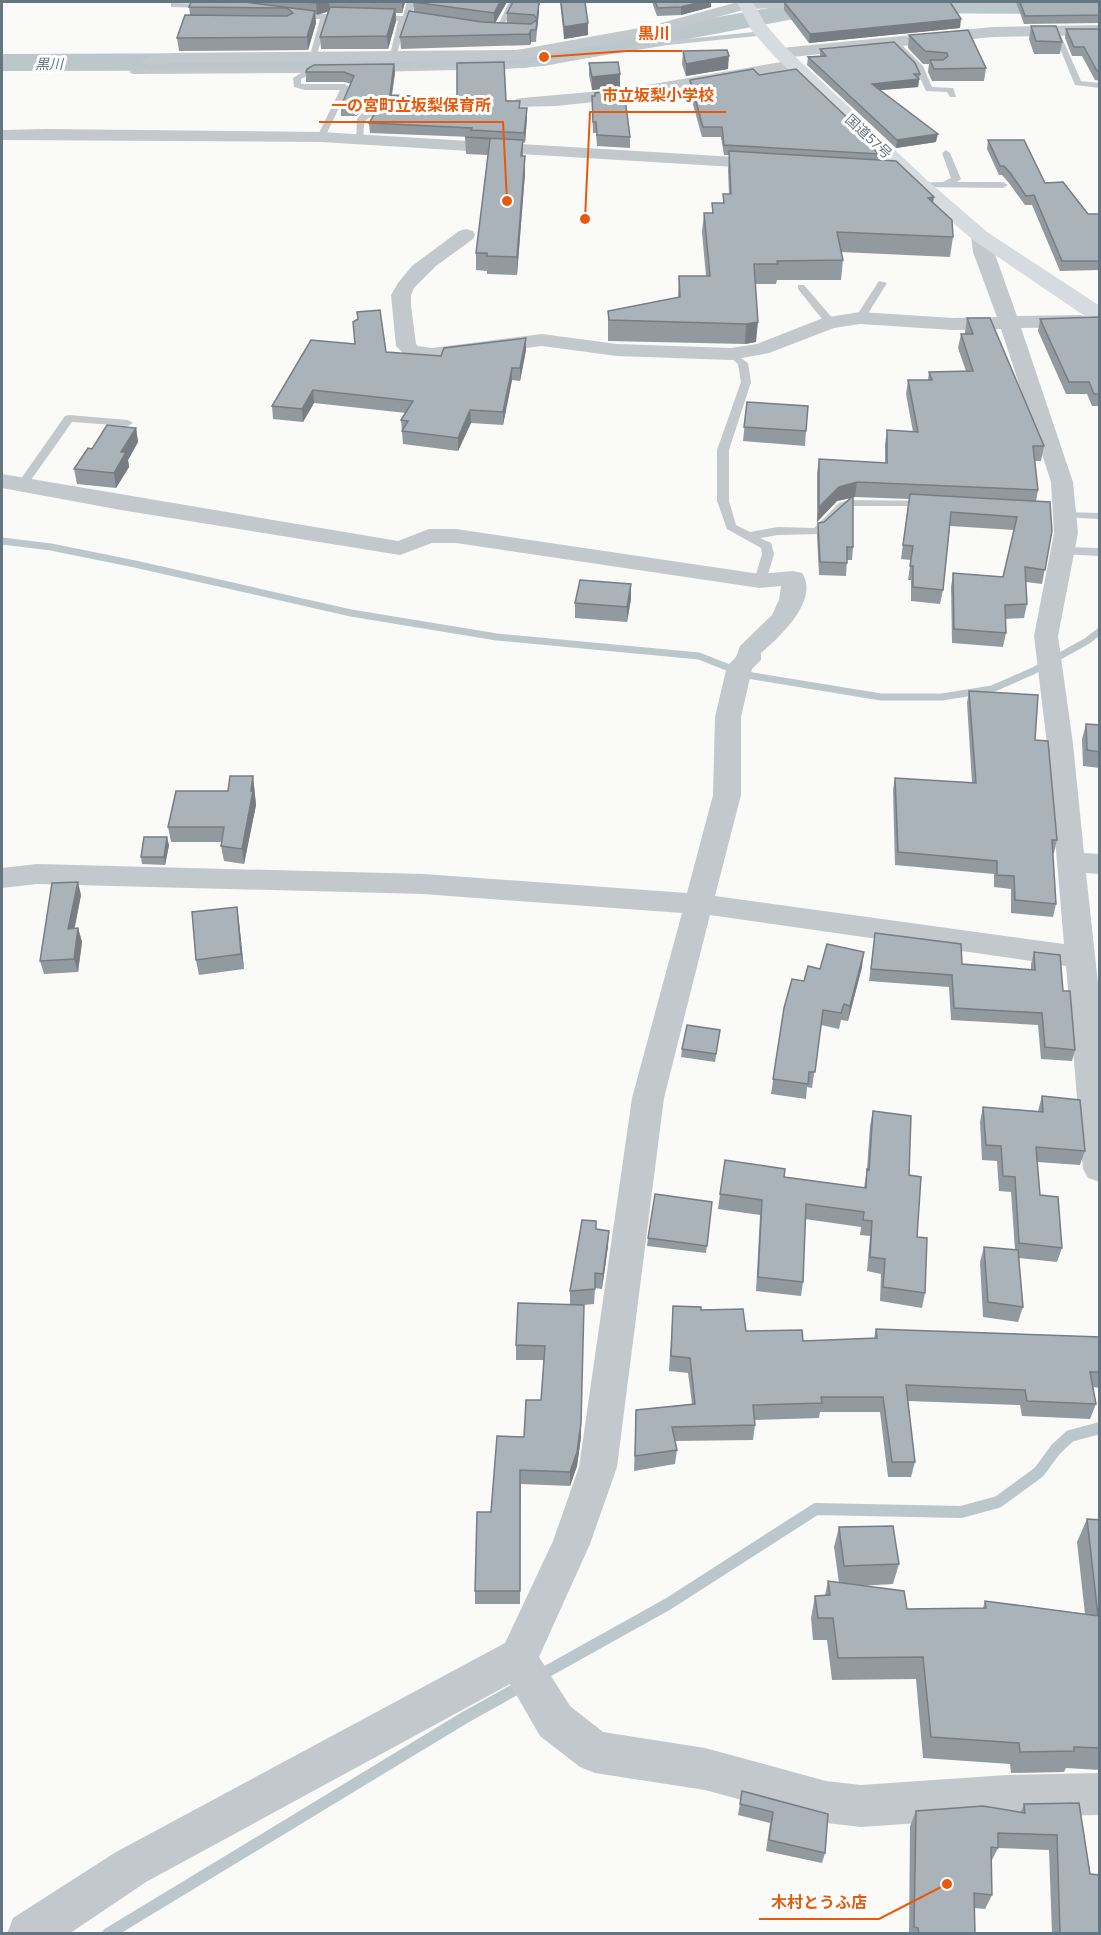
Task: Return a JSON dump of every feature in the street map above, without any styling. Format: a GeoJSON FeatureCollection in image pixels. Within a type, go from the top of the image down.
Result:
{"type":"FeatureCollection","features":[{"type":"Feature","properties":{"kind":"highway","name":"国道57号"},"geometry":{"type":"LineString","coordinates":[[752,15],[787,59],[915,179],[980,236],[1100,316]]}},
{"type":"Feature","properties":{"kind":"street"},"geometry":{"type":"LineString","coordinates":[[149,61],[174,58],[314,64],[392,57],[487,56],[541,52],[652,30],[752,15],[806,2]]}},
{"type":"Feature","properties":{"kind":"street"},"geometry":{"type":"LineString","coordinates":[[522,103],[577,101],[628,95],[787,59],[797,50],[896,43],[993,32],[1100,30]]}},
{"type":"Feature","properties":{"kind":"street"},"geometry":{"type":"LineString","coordinates":[[2,135],[321,137],[784,165]]}},
{"type":"Feature","properties":{"kind":"street"},"geometry":{"type":"LineString","coordinates":[[886,173],[915,179]]}},
{"type":"Feature","properties":{"kind":"street"},"geometry":{"type":"LineString","coordinates":[[466,235],[425,266],[410,280],[401,295],[406,346],[412,351],[443,354],[542,340],[617,351],[731,354],[762,349],[830,322],[860,318],[954,324],[1100,321]]}},
{"type":"Feature","properties":{"kind":"street"},"geometry":{"type":"LineString","coordinates":[[980,236],[983,252],[1009,322],[1062,482],[1060,512],[1066,533],[1046,636],[1060,744],[1100,1169]]}},
{"type":"Feature","properties":{"kind":"street"},"geometry":{"type":"LineString","coordinates":[[12,483],[400,548],[429,536],[456,536],[760,581],[793,578],[795,589],[784,616],[771,633],[749,651],[748,660],[740,666],[728,717],[727,795],[701,904],[648,1098],[598,1467],[572,1544],[520,1662],[131,1867],[29,1934]]}},
{"type":"Feature","properties":{"kind":"street"},"geometry":{"type":"LineString","coordinates":[[1071,862],[1100,864]]}},
{"type":"Feature","properties":{"kind":"street"},"geometry":{"type":"LineString","coordinates":[[2,878],[37,874],[423,884],[701,904],[1080,957]]}},
{"type":"Feature","properties":{"kind":"street"},"geometry":{"type":"LineString","coordinates":[[520,1662],[555,1721],[595,1752],[705,1769],[826,1802],[861,1806],[1007,1796],[1100,1794]]}},
{"type":"Feature","properties":{"kind":"lane"},"geometry":{"type":"LineString","coordinates":[[392,57],[402,21],[407,17],[411,2]]}},
{"type":"Feature","properties":{"kind":"lane"},"geometry":{"type":"LineString","coordinates":[[509,30],[494,29],[512,4],[522,7]]}},
{"type":"Feature","properties":{"kind":"lane"},"geometry":{"type":"LineString","coordinates":[[174,5],[220,6]]}},
{"type":"Feature","properties":{"kind":"lane"},"geometry":{"type":"LineString","coordinates":[[280,15],[291,17],[300,25],[326,15],[352,16]]}},
{"type":"Feature","properties":{"kind":"lane"},"geometry":{"type":"LineString","coordinates":[[321,137],[345,87],[305,87],[297,85],[297,78],[314,64],[326,15]]}},
{"type":"Feature","properties":{"kind":"lane"},"geometry":{"type":"LineString","coordinates":[[364,70],[445,70],[525,66],[668,43],[752,15]]}},
{"type":"Feature","properties":{"kind":"lane"},"geometry":{"type":"LineString","coordinates":[[363,16],[407,17],[439,22]]}},
{"type":"Feature","properties":{"kind":"lane"},"geometry":{"type":"LineString","coordinates":[[1054,31],[1078,83],[1100,86]]}},
{"type":"Feature","properties":{"kind":"lane"},"geometry":{"type":"LineString","coordinates":[[896,43],[920,68],[929,89],[950,90],[953,95]]}},
{"type":"Feature","properties":{"kind":"lane"},"geometry":{"type":"LineString","coordinates":[[134,72],[314,64],[328,70]]}},
{"type":"Feature","properties":{"kind":"lane"},"geometry":{"type":"LineString","coordinates":[[920,68],[930,68]]}},
{"type":"Feature","properties":{"kind":"lane"},"geometry":{"type":"LineString","coordinates":[[359,140],[361,119],[366,114],[377,113]]}},
{"type":"Feature","properties":{"kind":"lane"},"geometry":{"type":"LineString","coordinates":[[945,185],[956,179],[946,153]]}},
{"type":"Feature","properties":{"kind":"lane"},"geometry":{"type":"LineString","coordinates":[[915,179],[945,185],[1003,185]]}},
{"type":"Feature","properties":{"kind":"lane"},"geometry":{"type":"LineString","coordinates":[[860,318],[882,283]]}},
{"type":"Feature","properties":{"kind":"lane"},"geometry":{"type":"LineString","coordinates":[[801,287],[830,322]]}},
{"type":"Feature","properties":{"kind":"lane"},"geometry":{"type":"LineString","coordinates":[[731,354],[743,363],[746,382],[723,450],[723,501],[731,527],[767,546],[768,555],[760,581]]}},
{"type":"Feature","properties":{"kind":"lane"},"geometry":{"type":"LineString","coordinates":[[12,483],[69,418],[128,423]]}},
{"type":"Feature","properties":{"kind":"lane"},"geometry":{"type":"LineString","coordinates":[[750,536],[778,531],[817,532],[843,505],[849,503],[938,504]]}},
{"type":"Feature","properties":{"kind":"lane"},"geometry":{"type":"LineString","coordinates":[[1060,512],[1100,516]]}},
{"type":"Feature","properties":{"kind":"lane"},"geometry":{"type":"LineString","coordinates":[[1063,551],[1100,552]]}},
{"type":"Feature","properties":{"kind":"building"},"geometry":{"type":"Polygon","coordinates":[[[191,2],[245,2],[315,11],[307,37],[177,38],[185,15],[287,16],[293,13],[287,8],[189,7],[191,2]]]}},
{"type":"Feature","properties":{"kind":"building"},"geometry":{"type":"Polygon","coordinates":[[[413,2],[500,2],[494,13],[413,2]]]}},
{"type":"Feature","properties":{"kind":"building"},"geometry":{"type":"Polygon","coordinates":[[[513,2],[539,2],[537,19],[534,15],[507,13],[513,2]]]}},
{"type":"Feature","properties":{"kind":"building"},"geometry":{"type":"Polygon","coordinates":[[[561,2],[585,2],[588,23],[564,27],[561,2]]]}},
{"type":"Feature","properties":{"kind":"building"},"geometry":{"type":"Polygon","coordinates":[[[655,2],[701,2],[681,7],[658,8],[655,2]]]}},
{"type":"Feature","properties":{"kind":"building"},"geometry":{"type":"Polygon","coordinates":[[[784,2],[950,2],[961,19],[810,34],[784,2]]]}},
{"type":"Feature","properties":{"kind":"building"},"geometry":{"type":"Polygon","coordinates":[[[1020,2],[1100,2],[1100,15],[1025,16],[1020,2]]]}},
{"type":"Feature","properties":{"kind":"building"},"geometry":{"type":"Polygon","coordinates":[[[330,7],[395,9],[387,36],[320,37],[330,7]]]}},
{"type":"Feature","properties":{"kind":"building"},"geometry":{"type":"Polygon","coordinates":[[[409,11],[482,22],[531,24],[537,20],[536,30],[531,30],[529,34],[400,37],[409,11]]]}},
{"type":"Feature","properties":{"kind":"building"},"geometry":{"type":"Polygon","coordinates":[[[1031,26],[1056,26],[1062,42],[1036,41],[1031,26]]]}},
{"type":"Feature","properties":{"kind":"building"},"geometry":{"type":"Polygon","coordinates":[[[1066,29],[1100,29],[1100,72],[1097,71],[1084,47],[1074,47],[1066,29]]]}},
{"type":"Feature","properties":{"kind":"building"},"geometry":{"type":"Polygon","coordinates":[[[968,30],[986,68],[934,69],[930,60],[943,60],[948,56],[947,53],[925,51],[909,35],[968,30]]]}},
{"type":"Feature","properties":{"kind":"building"},"geometry":{"type":"Polygon","coordinates":[[[894,42],[915,63],[920,74],[914,74],[919,79],[872,84],[938,134],[897,140],[808,57],[826,56],[820,49],[894,42]]]}},
{"type":"Feature","properties":{"kind":"building"},"geometry":{"type":"Polygon","coordinates":[[[727,50],[729,56],[686,64],[683,51],[727,50]]]}},
{"type":"Feature","properties":{"kind":"building"},"geometry":{"type":"Polygon","coordinates":[[[504,62],[506,101],[520,101],[519,108],[527,108],[524,133],[369,123],[381,107],[380,99],[362,100],[356,107],[341,106],[354,76],[344,72],[306,72],[314,65],[394,64],[390,95],[457,98],[457,63],[504,62]]]}},
{"type":"Feature","properties":{"kind":"building"},"geometry":{"type":"Polygon","coordinates":[[[618,62],[620,74],[592,77],[589,63],[618,62]]]}},
{"type":"Feature","properties":{"kind":"building"},"geometry":{"type":"Polygon","coordinates":[[[753,69],[759,75],[796,69],[872,141],[866,142],[879,154],[724,145],[722,127],[703,127],[690,80],[753,69]]]}},
{"type":"Feature","properties":{"kind":"building"},"geometry":{"type":"Polygon","coordinates":[[[624,90],[630,137],[597,135],[596,122],[593,122],[592,96],[595,96],[595,93],[624,90]]]}},
{"type":"Feature","properties":{"kind":"building"},"geometry":{"type":"Polygon","coordinates":[[[465,137],[523,140],[521,156],[525,156],[517,257],[487,256],[487,253],[476,253],[490,139],[465,137]]]}},
{"type":"Feature","properties":{"kind":"building"},"geometry":{"type":"Polygon","coordinates":[[[988,140],[1024,140],[1045,183],[1063,182],[1088,214],[1100,214],[1100,261],[1062,261],[1034,195],[1026,196],[1011,174],[1004,166],[1000,166],[988,140]]]}},
{"type":"Feature","properties":{"kind":"building"},"geometry":{"type":"Polygon","coordinates":[[[729,151],[896,161],[934,197],[928,198],[952,220],[953,237],[837,232],[843,260],[777,261],[778,264],[754,264],[758,322],[746,324],[609,320],[608,311],[680,297],[679,276],[710,276],[704,213],[713,213],[712,203],[724,203],[723,194],[731,194],[729,151]]]}},
{"type":"Feature","properties":{"kind":"building"},"geometry":{"type":"Polygon","coordinates":[[[380,310],[386,352],[441,356],[444,348],[526,338],[520,368],[512,368],[503,412],[470,410],[458,438],[402,431],[408,421],[401,420],[413,401],[313,390],[302,409],[272,406],[311,340],[355,344],[353,322],[358,319],[357,312],[380,310]]]}},
{"type":"Feature","properties":{"kind":"building"},"geometry":{"type":"Polygon","coordinates":[[[1098,317],[1100,321],[1100,394],[1094,394],[1089,382],[1069,382],[1040,319],[1098,317]]]}},
{"type":"Feature","properties":{"kind":"building"},"geometry":{"type":"Polygon","coordinates":[[[967,318],[990,318],[1044,446],[1033,446],[1038,490],[857,482],[839,487],[819,507],[819,459],[887,463],[887,430],[918,432],[908,380],[932,380],[929,372],[973,371],[961,334],[973,334],[967,318]]]}},
{"type":"Feature","properties":{"kind":"building"},"geometry":{"type":"Polygon","coordinates":[[[747,402],[808,406],[806,431],[744,427],[747,402]]]}},
{"type":"Feature","properties":{"kind":"building"},"geometry":{"type":"Polygon","coordinates":[[[107,425],[136,428],[121,452],[126,452],[114,473],[74,469],[88,448],[92,449],[107,425]]]}},
{"type":"Feature","properties":{"kind":"building"},"geometry":{"type":"Polygon","coordinates":[[[910,494],[1050,502],[1052,531],[1045,570],[1025,567],[1027,604],[1005,605],[1006,633],[954,629],[953,573],[1003,577],[1017,517],[951,512],[943,590],[913,587],[913,566],[910,566],[913,546],[903,545],[910,494]]]}},
{"type":"Feature","properties":{"kind":"building"},"geometry":{"type":"Polygon","coordinates":[[[853,496],[853,547],[847,547],[847,563],[820,562],[818,523],[824,522],[853,496]]]}},
{"type":"Feature","properties":{"kind":"building"},"geometry":{"type":"Polygon","coordinates":[[[580,580],[631,584],[627,607],[575,603],[580,580]]]}},
{"type":"Feature","properties":{"kind":"building"},"geometry":{"type":"Polygon","coordinates":[[[969,691],[1038,695],[1035,740],[1048,741],[1057,840],[1052,840],[1056,904],[1015,900],[1014,876],[997,875],[997,861],[898,852],[895,778],[976,783],[969,691]]]}},
{"type":"Feature","properties":{"kind":"building"},"geometry":{"type":"Polygon","coordinates":[[[1086,724],[1100,725],[1100,752],[1087,750],[1086,724]]]}},
{"type":"Feature","properties":{"kind":"building"},"geometry":{"type":"Polygon","coordinates":[[[230,776],[253,776],[251,791],[253,791],[242,849],[221,846],[224,827],[168,827],[176,791],[228,791],[230,776]]]}},
{"type":"Feature","properties":{"kind":"building"},"geometry":{"type":"Polygon","coordinates":[[[144,837],[167,837],[164,857],[141,857],[144,837]]]}},
{"type":"Feature","properties":{"kind":"building"},"geometry":{"type":"Polygon","coordinates":[[[78,882],[68,929],[78,928],[74,959],[40,961],[52,883],[78,882]]]}},
{"type":"Feature","properties":{"kind":"building"},"geometry":{"type":"Polygon","coordinates":[[[237,907],[241,954],[196,960],[192,912],[237,907]]]}},
{"type":"Feature","properties":{"kind":"building"},"geometry":{"type":"Polygon","coordinates":[[[875,933],[961,944],[962,964],[1035,970],[1034,952],[1060,955],[1063,991],[1070,991],[1075,1050],[1045,1047],[1042,1013],[954,1008],[952,975],[871,969],[875,933]]]}},
{"type":"Feature","properties":{"kind":"building"},"geometry":{"type":"Polygon","coordinates":[[[827,944],[864,952],[850,1006],[844,1004],[841,1013],[823,1010],[815,1072],[809,1072],[808,1084],[773,1079],[784,1008],[792,979],[804,981],[808,966],[820,969],[827,944]]]}},
{"type":"Feature","properties":{"kind":"building"},"geometry":{"type":"Polygon","coordinates":[[[687,1025],[720,1030],[716,1054],[682,1049],[687,1025]]]}},
{"type":"Feature","properties":{"kind":"building"},"geometry":{"type":"Polygon","coordinates":[[[1042,1096],[1080,1100],[1085,1151],[1036,1147],[1040,1195],[1058,1197],[1062,1248],[1019,1243],[1015,1177],[1003,1176],[1001,1146],[986,1145],[983,1107],[1043,1112],[1042,1096]]]}},
{"type":"Feature","properties":{"kind":"building"},"geometry":{"type":"Polygon","coordinates":[[[873,1111],[911,1116],[909,1175],[921,1177],[917,1237],[927,1238],[925,1293],[883,1287],[885,1259],[870,1257],[872,1221],[863,1220],[864,1212],[806,1204],[803,1282],[758,1277],[762,1200],[720,1194],[725,1160],[785,1169],[784,1177],[866,1188],[873,1111]]]}},
{"type":"Feature","properties":{"kind":"building"},"geometry":{"type":"Polygon","coordinates":[[[655,1194],[712,1202],[707,1246],[648,1238],[655,1194]]]}},
{"type":"Feature","properties":{"kind":"building"},"geometry":{"type":"Polygon","coordinates":[[[582,1220],[596,1221],[596,1229],[609,1231],[603,1274],[595,1273],[595,1289],[570,1291],[582,1220]]]}},
{"type":"Feature","properties":{"kind":"building"},"geometry":{"type":"Polygon","coordinates":[[[984,1247],[1018,1250],[1023,1307],[988,1302],[984,1247]]]}},
{"type":"Feature","properties":{"kind":"building"},"geometry":{"type":"Polygon","coordinates":[[[518,1303],[584,1305],[581,1423],[577,1452],[570,1472],[520,1470],[520,1591],[475,1591],[477,1512],[491,1512],[497,1436],[524,1437],[526,1400],[541,1400],[545,1346],[516,1345],[518,1303]]]}},
{"type":"Feature","properties":{"kind":"building"},"geometry":{"type":"Polygon","coordinates":[[[673,1306],[701,1307],[701,1310],[743,1309],[746,1331],[802,1330],[803,1341],[877,1338],[876,1329],[1100,1337],[1100,1372],[1090,1372],[1096,1404],[1027,1401],[1025,1390],[906,1385],[915,1462],[892,1462],[883,1397],[821,1397],[822,1403],[753,1405],[755,1425],[672,1427],[677,1450],[635,1456],[636,1410],[695,1404],[690,1358],[671,1356],[673,1306]]]}},
{"type":"Feature","properties":{"kind":"building"},"geometry":{"type":"Polygon","coordinates":[[[1087,1519],[1100,1520],[1100,1748],[1074,1747],[1074,1751],[1020,1752],[1019,1743],[931,1737],[923,1657],[838,1658],[833,1618],[818,1618],[815,1596],[830,1595],[828,1581],[904,1591],[907,1609],[986,1608],[985,1601],[1098,1616],[1087,1519]]]}},
{"type":"Feature","properties":{"kind":"building"},"geometry":{"type":"Polygon","coordinates":[[[893,1526],[899,1564],[844,1566],[839,1527],[893,1526]]]}},
{"type":"Feature","properties":{"kind":"building"},"geometry":{"type":"Polygon","coordinates":[[[742,1791],[828,1814],[825,1853],[769,1840],[773,1812],[740,1804],[742,1791]]]}},
{"type":"Feature","properties":{"kind":"building"},"geometry":{"type":"Polygon","coordinates":[[[1079,1803],[1090,1874],[1100,1875],[1100,1934],[1060,1934],[1057,1835],[998,1833],[998,1848],[991,1847],[992,1895],[974,1893],[975,1934],[919,1934],[918,1928],[914,1927],[916,1811],[983,1806],[1025,1813],[1024,1804],[1079,1803]]]}},
{"type":"Feature","properties":{"kind":"waterway","name":"黒川"},"geometry":{"type":"LineString","coordinates":[[2,63],[488,61],[544,57],[805,9],[874,5],[1100,6]]}},
{"type":"Feature","properties":{"kind":"waterway"},"geometry":{"type":"LineString","coordinates":[[2,541],[51,547],[135,564],[351,613],[497,637],[699,656],[747,675],[881,697],[942,697],[992,689],[1033,671],[1087,641],[1100,631]]}},
{"type":"Feature","properties":{"kind":"waterway"},"geometry":{"type":"LineString","coordinates":[[537,1677],[668,1604],[816,1509],[961,1512],[998,1502],[1039,1472],[1056,1449],[1070,1436],[1100,1428]]}},
{"type":"Feature","properties":{"kind":"waterway"},"geometry":{"type":"LineString","coordinates":[[108,1934],[464,1718],[523,1685]]}},
{"type":"Feature","properties":{"kind":"place","name":"黒川"},"geometry":{"type":"Point","coordinates":[544,57]}},
{"type":"Feature","properties":{"kind":"place","name":"一の宮町立坂梨保育所"},"geometry":{"type":"Point","coordinates":[507,201]}},
{"type":"Feature","properties":{"kind":"place","name":"市立坂梨小学校"},"geometry":{"type":"Point","coordinates":[585,219]}},
{"type":"Feature","properties":{"kind":"place","name":"木村とうふ店"},"geometry":{"type":"Point","coordinates":[947,1884]}}]}
